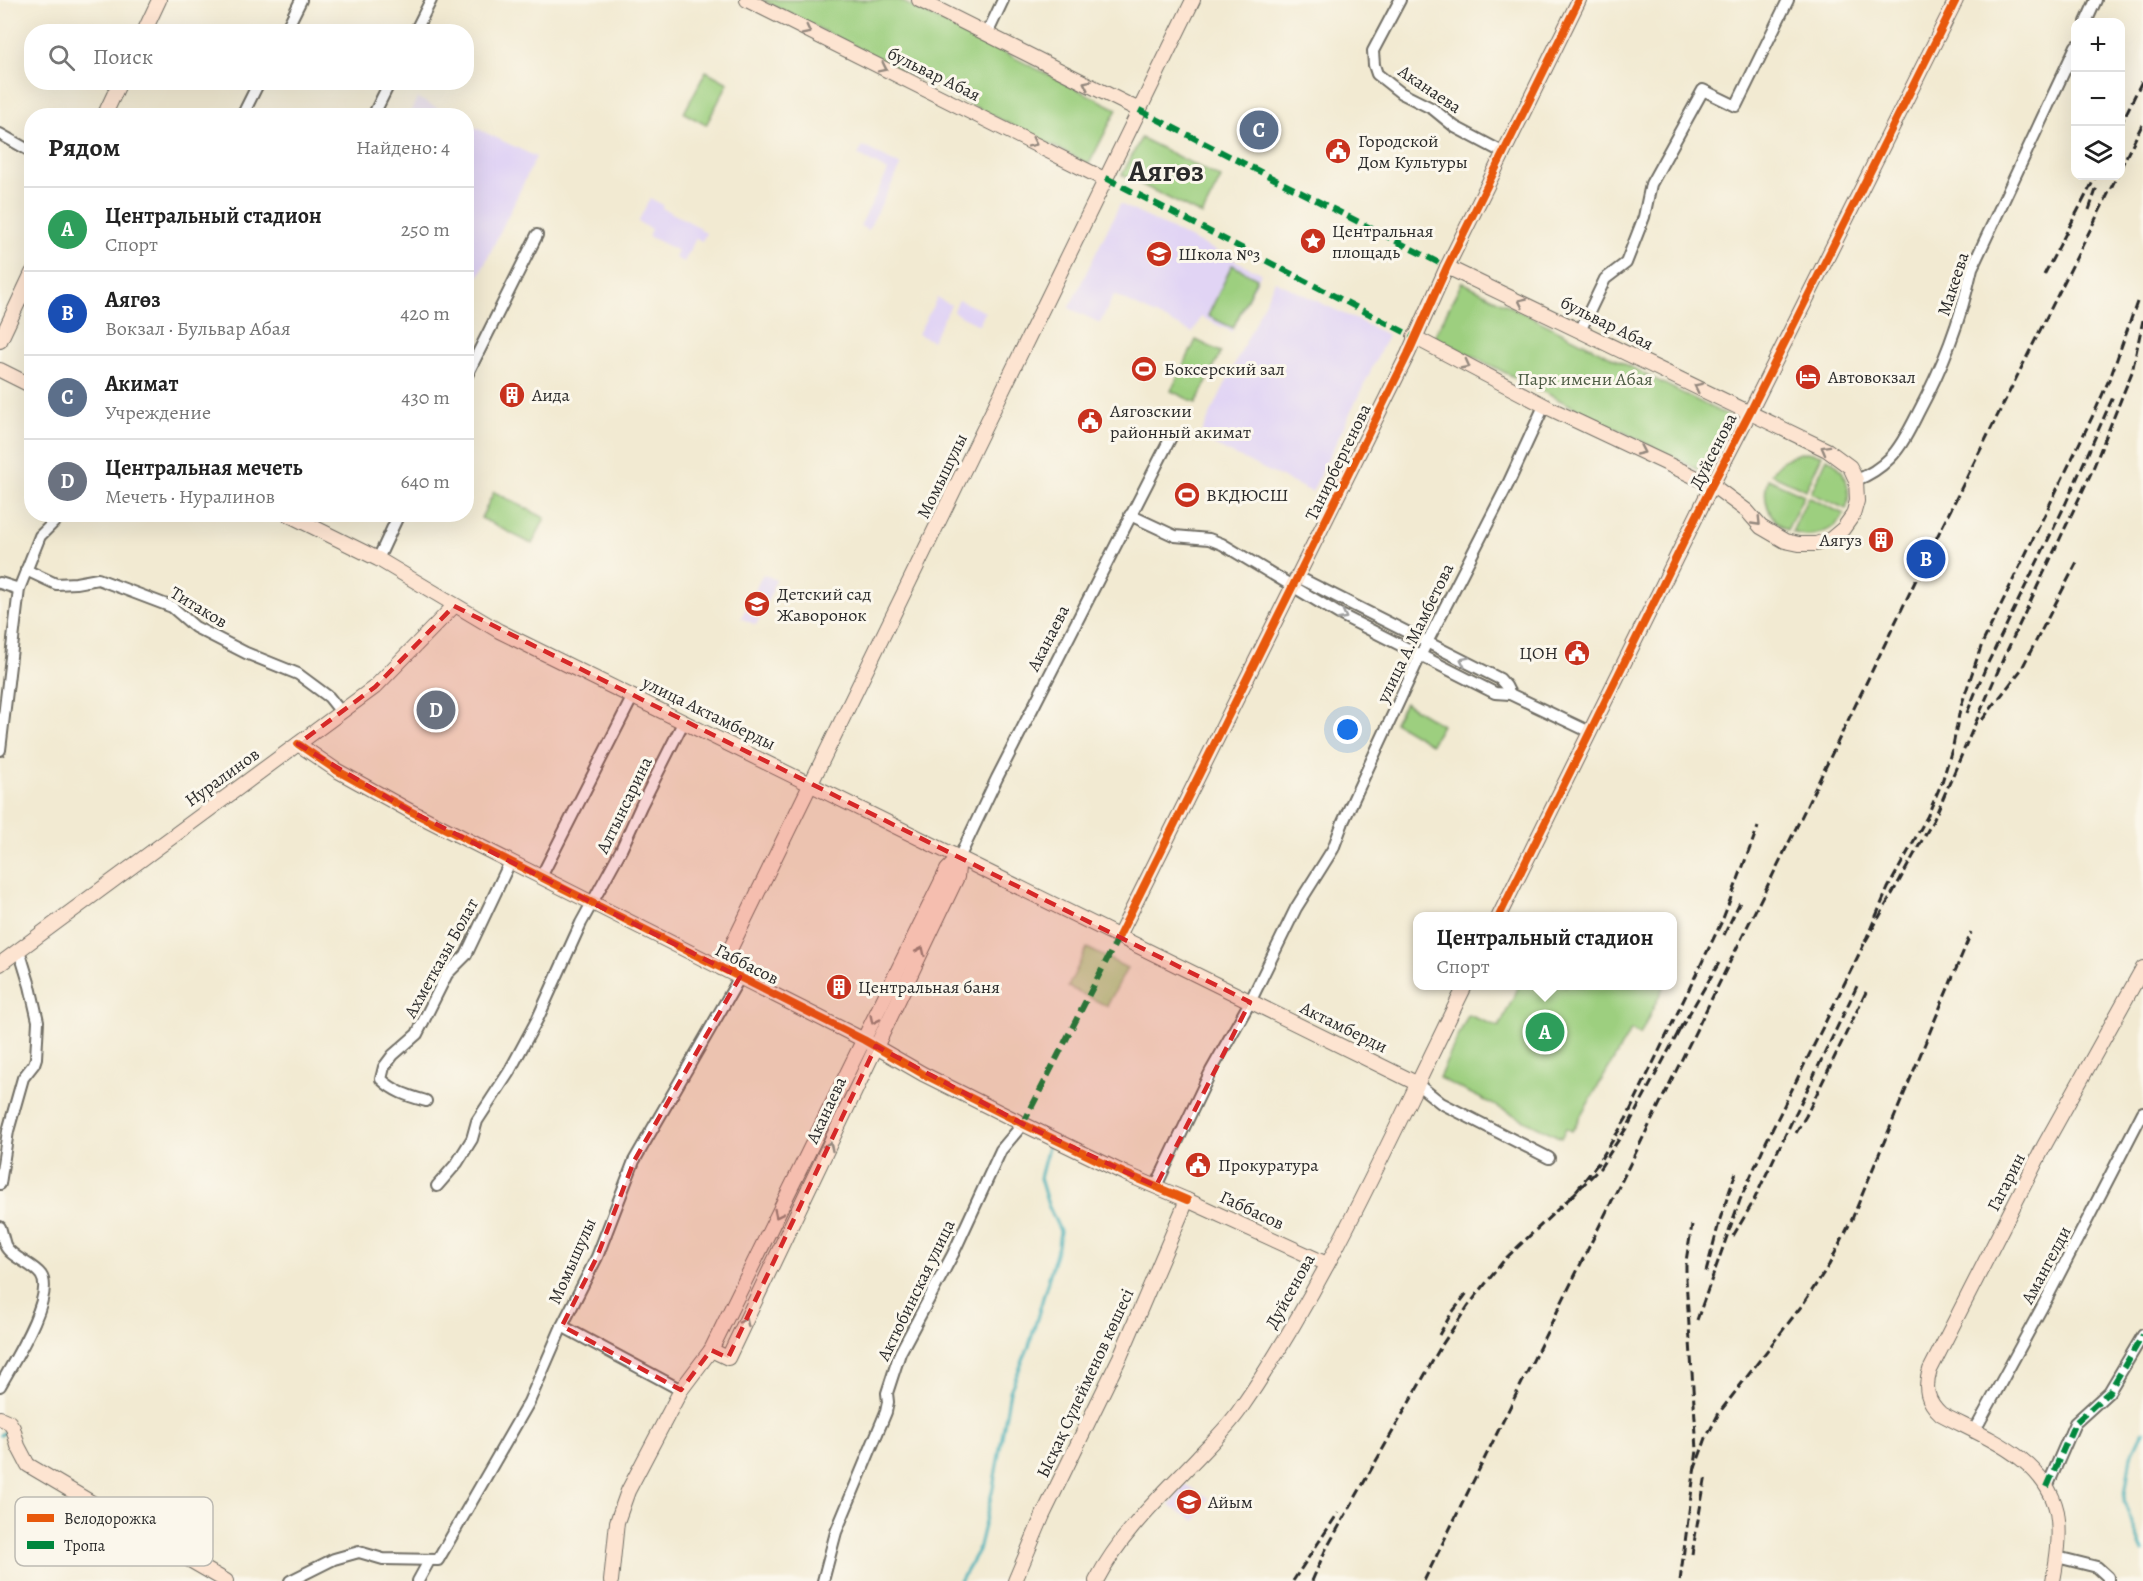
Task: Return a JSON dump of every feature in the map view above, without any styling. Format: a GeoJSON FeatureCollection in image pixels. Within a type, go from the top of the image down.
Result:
{"type":"FeatureCollection","features":[{"type":"Feature","properties":{"kind":"street"},"geometry":{"type":"LineString","coordinates":[[148,24],[159,0]]}},
{"type":"Feature","properties":{"kind":"street"},"geometry":{"type":"LineString","coordinates":[[289,24],[301,0]]}},
{"type":"Feature","properties":{"kind":"street"},"geometry":{"type":"LineString","coordinates":[[419,24],[431,0]]}},
{"type":"Feature","properties":{"kind":"street","name":"бульвар Абая"},"geometry":{"type":"LineString","coordinates":[[747,0],[1106,180]]}},
{"type":"Feature","properties":{"kind":"street"},"geometry":{"type":"LineString","coordinates":[[919,0],[1139,110]]}},
{"type":"Feature","properties":{"kind":"street"},"geometry":{"type":"LineString","coordinates":[[987,34],[1003,0]]}},
{"type":"Feature","properties":{"kind":"street","name":"Момышулы"},"geometry":{"type":"LineString","coordinates":[[721,968],[1193,0]]}},
{"type":"Feature","properties":{"kind":"street","name":"Аканаева"},"geometry":{"type":"LineString","coordinates":[[1400,0],[1373,51],[1377,74],[1401,93],[1433,109],[1455,128],[1504,153]]}},
{"type":"Feature","properties":{"kind":"street","name":"Танирбергенова"},"geometry":{"type":"LineString","coordinates":[[1119,936],[1408,354],[1447,267],[1579,0]]}},
{"type":"Feature","properties":{"kind":"street"},"geometry":{"type":"LineString","coordinates":[[1580,331],[1605,279],[1626,263],[1644,217],[1651,184],[1703,90],[1736,106],[1788,0]]}},
{"type":"Feature","properties":{"kind":"street","name":"Дуйсенова"},"geometry":{"type":"LineString","coordinates":[[1501,912],[1712,485],[1956,0]]}},
{"type":"Feature","properties":{"kind":"street"},"geometry":{"type":"LineString","coordinates":[[2088,18],[2096,0]]}},
{"type":"Feature","properties":{"kind":"street","name":"Макеева"},"geometry":{"type":"LineString","coordinates":[[1856,480],[1871,474],[1892,456],[1939,374],[1964,307],[1972,268],[2071,57]]}},
{"type":"Feature","properties":{"kind":"street"},"geometry":{"type":"LineString","coordinates":[[108,108],[116,90]]}},
{"type":"Feature","properties":{"kind":"street"},"geometry":{"type":"LineString","coordinates":[[246,108],[255,90]]}},
{"type":"Feature","properties":{"kind":"street"},"geometry":{"type":"LineString","coordinates":[[377,108],[386,90]]}},
{"type":"Feature","properties":{"kind":"street"},"geometry":{"type":"LineString","coordinates":[[0,134],[24,148]]}},
{"type":"Feature","properties":{"kind":"street"},"geometry":{"type":"LineString","coordinates":[[474,361],[537,235]]}},
{"type":"Feature","properties":{"kind":"street","name":"бульвар Абая"},"geometry":{"type":"LineString","coordinates":[[1447,267],[1750,412]]}},
{"type":"Feature","properties":{"kind":"street"},"geometry":{"type":"LineString","coordinates":[[0,341],[24,290]]}},
{"type":"Feature","properties":{"kind":"street"},"geometry":{"type":"LineString","coordinates":[[1414,338],[1544,406],[1712,485],[1747,511],[1761,527],[1785,541],[1816,544],[1831,539],[1843,529],[1853,515],[1857,501],[1856,480],[1850,467],[1838,457],[1750,412]]}},
{"type":"Feature","properties":{"kind":"street"},"geometry":{"type":"LineString","coordinates":[[0,370],[24,382]]}},
{"type":"Feature","properties":{"kind":"street","name":"улица А.Мамбетова"},"geometry":{"type":"LineString","coordinates":[[1156,1186],[1211,1071],[1250,1002],[1296,908],[1333,849],[1343,822],[1420,656],[1508,484],[1544,406]]}},
{"type":"Feature","properties":{"kind":"street","name":"Аканаева"},"geometry":{"type":"LineString","coordinates":[[611,1581],[617,1522],[628,1491],[681,1390],[711,1350],[957,876],[959,858],[997,778],[1171,437]]}},
{"type":"Feature","properties":{"kind":"street"},"geometry":{"type":"LineString","coordinates":[[1131,515],[1175,536],[1209,539],[1222,544],[1295,582],[1500,679],[1510,694]]}},
{"type":"Feature","properties":{"kind":"street"},"geometry":{"type":"LineString","coordinates":[[0,750],[19,589],[40,536],[54,522]]}},
{"type":"Feature","properties":{"kind":"street","name":"улица Актамберды"},"geometry":{"type":"LineString","coordinates":[[303,522],[378,559],[499,631],[1119,936]]}},
{"type":"Feature","properties":{"kind":"street"},"geometry":{"type":"LineString","coordinates":[[378,559],[395,522]]}},
{"type":"Feature","properties":{"kind":"street","name":"Титаков"},"geometry":{"type":"LineString","coordinates":[[26,570],[56,584],[98,579],[172,607],[195,627],[246,653],[298,674],[329,697],[341,712]]}},
{"type":"Feature","properties":{"kind":"street"},"geometry":{"type":"LineString","coordinates":[[1295,582],[1339,614],[1420,656],[1495,693],[1510,694],[1590,732]]}},
{"type":"Feature","properties":{"kind":"street"},"geometry":{"type":"LineString","coordinates":[[0,583],[19,589]]}},
{"type":"Feature","properties":{"kind":"street","name":"Нуралинов"},"geometry":{"type":"LineString","coordinates":[[0,964],[375,687],[454,606]]}},
{"type":"Feature","properties":{"kind":"street"},"geometry":{"type":"LineString","coordinates":[[541,877],[633,696]]}},
{"type":"Feature","properties":{"kind":"street","name":"Алтынсарина"},"geometry":{"type":"LineString","coordinates":[[437,1186],[457,1163],[472,1139],[477,1121],[509,1072],[538,1018],[581,923],[621,850],[684,721]]}},
{"type":"Feature","properties":{"kind":"street","name":"Габбасов"},"geometry":{"type":"LineString","coordinates":[[298,744],[336,770],[380,795],[870,1043],[923,1074],[1126,1174],[1327,1264]]}},
{"type":"Feature","properties":{"kind":"street","name":"Ахметказы Болат"},"geometry":{"type":"LineString","coordinates":[[426,1101],[389,1088],[381,1079],[384,1067],[393,1055],[417,1034],[447,974],[466,955],[510,862]]}},
{"type":"Feature","properties":{"kind":"street","name":"Актамберди"},"geometry":{"type":"LineString","coordinates":[[1119,936],[1416,1083],[1441,1103],[1549,1158]]}},
{"type":"Feature","properties":{"kind":"street"},"geometry":{"type":"LineString","coordinates":[[0,1184],[8,1131],[23,1078],[36,1058],[38,1021],[19,950]]}},
{"type":"Feature","properties":{"kind":"street","name":"Гагарин"},"geometry":{"type":"LineString","coordinates":[[1974,1431],[1941,1414],[1928,1398],[1926,1388],[1930,1370],[2044,1146],[2143,968]]}},
{"type":"Feature","properties":{"kind":"street","name":"Момышулы"},"geometry":{"type":"LineString","coordinates":[[418,1581],[530,1402],[562,1326],[597,1257],[634,1161],[740,977]]}},
{"type":"Feature","properties":{"kind":"street","name":"Дуйсенова"},"geometry":{"type":"LineString","coordinates":[[1096,1581],[1125,1535],[1237,1414],[1282,1344],[1327,1264],[1463,990]]}},
{"type":"Feature","properties":{"kind":"street","name":"Амангелди"},"geometry":{"type":"LineString","coordinates":[[1974,1431],[2047,1298],[2143,1112]]}},
{"type":"Feature","properties":{"kind":"street","name":"Актюбинская улица"},"geometry":{"type":"LineString","coordinates":[[823,1581],[836,1532],[886,1412],[887,1393],[900,1353],[953,1254],[1001,1150],[1023,1124]]}},
{"type":"Feature","properties":{"kind":"street","name":"Ысқақ Сүлейменов көшесі"},"geometry":{"type":"LineString","coordinates":[[1014,1581],[1043,1515],[1120,1357],[1187,1200]]}},
{"type":"Feature","properties":{"kind":"street"},"geometry":{"type":"LineString","coordinates":[[0,1227],[6,1247],[40,1274],[44,1281],[44,1295],[37,1316],[0,1386]]}},
{"type":"Feature","properties":{"kind":"street"},"geometry":{"type":"LineString","coordinates":[[562,1326],[681,1390]]}},
{"type":"Feature","properties":{"kind":"street"},"geometry":{"type":"LineString","coordinates":[[2047,1487],[2075,1423],[2109,1392],[2143,1335]]}},
{"type":"Feature","properties":{"kind":"street"},"geometry":{"type":"LineString","coordinates":[[0,1418],[9,1422],[13,1428],[18,1446],[28,1465],[82,1497]]}},
{"type":"Feature","properties":{"kind":"street"},"geometry":{"type":"LineString","coordinates":[[1974,1431],[2014,1453],[2035,1472],[2047,1487],[2056,1511],[2059,1533],[2053,1581]]}},
{"type":"Feature","properties":{"kind":"street"},"geometry":{"type":"LineString","coordinates":[[290,1581],[334,1559],[359,1552],[382,1559],[433,1560]]}},
{"type":"Feature","properties":{"kind":"street"},"geometry":{"type":"LineString","coordinates":[[2057,1557],[2097,1567],[2108,1577],[2108,1581]]}},
{"type":"Feature","properties":{"kind":"street"},"geometry":{"type":"LineString","coordinates":[[200,1566],[226,1581]]}},
{"type":"Feature","properties":{"kind":"highlighted area"},"geometry":{"type":"Polygon","coordinates":[[[454,606],[1250,1002],[1156,1186],[1023,1124],[876,1046],[728,1358],[711,1350],[681,1390],[562,1326],[597,1257],[634,1161],[740,977],[410,811],[298,744],[375,687],[454,606]]]}},
{"type":"Feature","properties":{"kind":"shaded area"},"geometry":{"type":"Polygon","coordinates":[[[417,98],[438,108],[412,108],[417,98]]]}},
{"type":"Feature","properties":{"kind":"shaded area"},"geometry":{"type":"Polygon","coordinates":[[[474,127],[536,157],[479,276],[474,274],[474,127]]]}},
{"type":"Feature","properties":{"kind":"shaded area"},"geometry":{"type":"Polygon","coordinates":[[[863,146],[901,166],[868,230],[860,226],[888,171],[858,155],[863,146]]]}},
{"type":"Feature","properties":{"kind":"shaded area"},"geometry":{"type":"Polygon","coordinates":[[[650,198],[663,205],[662,208],[701,228],[700,230],[706,233],[702,241],[696,238],[684,262],[675,258],[678,251],[648,236],[651,229],[638,222],[650,198]]]}},
{"type":"Feature","properties":{"kind":"shaded area","name":"Школа №3"},"geometry":{"type":"Polygon","coordinates":[[[1120,204],[1261,273],[1232,332],[1201,317],[1193,333],[1114,295],[1100,323],[1069,308],[1120,204]]]}},
{"type":"Feature","properties":{"kind":"shaded area"},"geometry":{"type":"Polygon","coordinates":[[[1275,281],[1388,335],[1312,492],[1199,438],[1275,281]]]}},
{"type":"Feature","properties":{"kind":"shaded area"},"geometry":{"type":"Polygon","coordinates":[[[937,298],[951,305],[932,341],[918,334],[937,298]]]}},
{"type":"Feature","properties":{"kind":"shaded area"},"geometry":{"type":"Polygon","coordinates":[[[959,300],[985,312],[979,325],[953,312],[959,300]]]}},
{"type":"Feature","properties":{"kind":"shaded area","name":"Детский сад Жаворонок"},"geometry":{"type":"Polygon","coordinates":[[[763,574],[776,580],[756,625],[741,618],[763,574]]]}},
{"type":"Feature","properties":{"kind":"shaded area","name":"Айым"},"geometry":{"type":"Polygon","coordinates":[[[1184,1484],[1208,1498],[1195,1521],[1170,1506],[1184,1484]]]}},
{"type":"Feature","properties":{"kind":"green space"},"geometry":{"type":"Polygon","coordinates":[[[762,0],[899,0],[1117,109],[1089,164],[762,0]]]}},
{"type":"Feature","properties":{"kind":"green space"},"geometry":{"type":"Polygon","coordinates":[[[706,71],[728,83],[706,125],[684,113],[706,71]]]}},
{"type":"Feature","properties":{"kind":"green space"},"geometry":{"type":"Polygon","coordinates":[[[1141,138],[1221,178],[1202,215],[1122,175],[1141,138]]]}},
{"type":"Feature","properties":{"kind":"green space"},"geometry":{"type":"Polygon","coordinates":[[[1232,265],[1257,278],[1233,328],[1208,316],[1232,265]]]}},
{"type":"Feature","properties":{"kind":"green space","name":"Парк имени Абая"},"geometry":{"type":"Polygon","coordinates":[[[1462,282],[1736,420],[1709,475],[1434,337],[1462,282]]]}},
{"type":"Feature","properties":{"kind":"green space"},"geometry":{"type":"Polygon","coordinates":[[[1196,340],[1221,352],[1196,403],[1171,391],[1196,340]]]}},
{"type":"Feature","properties":{"kind":"green space"},"geometry":{"type":"Polygon","coordinates":[[[1806,452],[1822,455],[1806,490],[1771,474],[1786,459],[1806,452]]]}},
{"type":"Feature","properties":{"kind":"green space"},"geometry":{"type":"Polygon","coordinates":[[[1827,458],[1839,467],[1846,479],[1849,494],[1846,509],[1811,493],[1827,458]]]}},
{"type":"Feature","properties":{"kind":"green space"},"geometry":{"type":"Polygon","coordinates":[[[1768,479],[1804,495],[1787,530],[1775,520],[1768,508],[1765,494],[1768,479]]]}},
{"type":"Feature","properties":{"kind":"green space"},"geometry":{"type":"Polygon","coordinates":[[[494,492],[545,518],[532,544],[481,518],[494,492]]]}},
{"type":"Feature","properties":{"kind":"green space"},"geometry":{"type":"Polygon","coordinates":[[[1808,497],[1844,514],[1834,526],[1822,533],[1807,535],[1792,532],[1808,497]]]}},
{"type":"Feature","properties":{"kind":"green space"},"geometry":{"type":"Polygon","coordinates":[[[1405,703],[1442,725],[1431,744],[1394,722],[1405,703]]]}},
{"type":"Feature","properties":{"kind":"green space"},"geometry":{"type":"Polygon","coordinates":[[[1087,948],[1127,968],[1107,1006],[1068,987],[1087,948]]]}},
{"type":"Feature","properties":{"kind":"green space"},"geometry":{"type":"Polygon","coordinates":[[[1517,990],[1662,990],[1640,1035],[1631,1030],[1572,1131],[1566,1128],[1561,1138],[1439,1078],[1468,1015],[1499,1027],[1517,990]]]}},
{"type":"Feature","properties":{"kind":"waterway"},"geometry":{"type":"LineString","coordinates":[[960,1581],[978,1550],[993,1488],[1010,1391],[1029,1346],[1058,1246],[1060,1231],[1048,1205],[1040,1178],[1049,1143]]}},
{"type":"Feature","properties":{"kind":"waterway"},"geometry":{"type":"LineString","coordinates":[[2143,1431],[2131,1456],[2124,1501],[2143,1552]]}},
{"type":"Feature","properties":{"kind":"waterway"},"geometry":{"type":"LineString","coordinates":[[0,1435],[6,1432]]}},
{"type":"Feature","properties":{"kind":"railway"},"geometry":{"type":"LineString","coordinates":[[2125,116],[2143,79]]}},
{"type":"Feature","properties":{"kind":"railway"},"geometry":{"type":"LineString","coordinates":[[2125,159],[2143,123]]}},
{"type":"Feature","properties":{"kind":"railway"},"geometry":{"type":"LineString","coordinates":[[2044,275],[2094,180]]}},
{"type":"Feature","properties":{"kind":"railway"},"geometry":{"type":"LineString","coordinates":[[1424,1581],[1798,824],[1926,559],[2115,180]]}},
{"type":"Feature","properties":{"kind":"railway"},"geometry":{"type":"LineString","coordinates":[[2089,210],[2097,187]]}},
{"type":"Feature","properties":{"kind":"railway"},"geometry":{"type":"LineString","coordinates":[[2137,302],[2112,373],[2096,409],[1982,644],[1960,709],[1953,746],[1942,782],[1927,817],[1888,888],[1864,944],[1934,819],[2004,657],[2092,471],[2132,372],[2143,320]]}},
{"type":"Feature","properties":{"kind":"railway"},"geometry":{"type":"LineString","coordinates":[[1967,713],[1985,669],[2065,505],[2113,397]]}},
{"type":"Feature","properties":{"kind":"railway"},"geometry":{"type":"LineString","coordinates":[[1982,720],[2021,670],[2078,560]]}},
{"type":"Feature","properties":{"kind":"railway"},"geometry":{"type":"LineString","coordinates":[[1678,1033],[1629,1124],[1600,1168],[1572,1196],[1599,1162],[1626,1119],[1722,921],[1758,827]]}},
{"type":"Feature","properties":{"kind":"railway"},"geometry":{"type":"LineString","coordinates":[[1724,935],[1740,902]]}},
{"type":"Feature","properties":{"kind":"railway"},"geometry":{"type":"LineString","coordinates":[[1694,1471],[1706,1438],[1719,1413],[1803,1304],[1829,1265],[1852,1219],[1971,933]]}},
{"type":"Feature","properties":{"kind":"railway"},"geometry":{"type":"LineString","coordinates":[[1697,1320],[1740,1200],[1766,1142],[1864,944]]}},
{"type":"Feature","properties":{"kind":"railway"},"geometry":{"type":"LineString","coordinates":[[1682,1025],[1678,1033],[1719,963]]}},
{"type":"Feature","properties":{"kind":"railway"},"geometry":{"type":"LineString","coordinates":[[1733,1236],[1752,1204],[1858,984]]}},
{"type":"Feature","properties":{"kind":"railway"},"geometry":{"type":"LineString","coordinates":[[1796,1133],[1868,988]]}},
{"type":"Feature","properties":{"kind":"railway"},"geometry":{"type":"LineString","coordinates":[[1706,1272],[1720,1219],[1736,1172]]}},
{"type":"Feature","properties":{"kind":"railway"},"geometry":{"type":"LineString","coordinates":[[1312,1581],[1325,1551],[1440,1348],[1468,1306],[1505,1259],[1572,1196]]}},
{"type":"Feature","properties":{"kind":"railway"},"geometry":{"type":"LineString","coordinates":[[1680,1581],[1697,1450],[1686,1279],[1686,1261],[1692,1225]]}},
{"type":"Feature","properties":{"kind":"railway"},"geometry":{"type":"LineString","coordinates":[[1439,1335],[1467,1293]]}},
{"type":"Feature","properties":{"kind":"railway"},"geometry":{"type":"LineString","coordinates":[[1692,1554],[1706,1475]]}},
{"type":"Feature","properties":{"kind":"railway"},"geometry":{"type":"LineString","coordinates":[[1293,1581],[1338,1513]]}},
{"type":"Feature","properties":{"kind":"marked path"},"geometry":{"type":"LineString","coordinates":[[1139,110],[1447,267]]}},
{"type":"Feature","properties":{"kind":"marked path"},"geometry":{"type":"LineString","coordinates":[[1106,178],[1414,337]]}},
{"type":"Feature","properties":{"kind":"marked path"},"geometry":{"type":"LineString","coordinates":[[1023,1124],[1119,936]]}},
{"type":"Feature","properties":{"kind":"marked path"},"geometry":{"type":"LineString","coordinates":[[2047,1487],[2075,1423],[2109,1392],[2143,1335]]}},
{"type":"Feature","properties":{"kind":"cycle path"},"geometry":{"type":"LineString","coordinates":[[1119,936],[1408,354],[1447,267],[1579,0]]}},
{"type":"Feature","properties":{"kind":"cycle path"},"geometry":{"type":"LineString","coordinates":[[1501,912],[1712,485],[1956,0]]}},
{"type":"Feature","properties":{"kind":"cycle path"},"geometry":{"type":"LineString","coordinates":[[298,744],[336,770],[410,811],[864,1040],[923,1074],[1126,1174],[1187,1200]]}},
{"type":"Feature","properties":{"kind":"place","name":"Акимат"},"geometry":{"type":"Point","coordinates":[1259,130]}},
{"type":"Feature","properties":{"kind":"place","name":"Городской Дом Культуры"},"geometry":{"type":"Point","coordinates":[1338,151]}},
{"type":"Feature","properties":{"kind":"place","name":"Центральная площадь"},"geometry":{"type":"Point","coordinates":[1313,241]}},
{"type":"Feature","properties":{"kind":"place","name":"Школа №3"},"geometry":{"type":"Point","coordinates":[1159,254]}},
{"type":"Feature","properties":{"kind":"place","name":"Боксерский зал"},"geometry":{"type":"Point","coordinates":[1144,369]}},
{"type":"Feature","properties":{"kind":"place","name":"Автовокзал"},"geometry":{"type":"Point","coordinates":[1808,377]}},
{"type":"Feature","properties":{"kind":"place","name":"Аида"},"geometry":{"type":"Point","coordinates":[512,395]}},
{"type":"Feature","properties":{"kind":"place","name":"Аягозскии районный акимат"},"geometry":{"type":"Point","coordinates":[1090,421]}},
{"type":"Feature","properties":{"kind":"place","name":"ВКДЮСШ"},"geometry":{"type":"Point","coordinates":[1187,495]}},
{"type":"Feature","properties":{"kind":"place","name":"Аягуз"},"geometry":{"type":"Point","coordinates":[1881,540]}},
{"type":"Feature","properties":{"kind":"place","name":"Аягөз"},"geometry":{"type":"Point","coordinates":[1926,559]}},
{"type":"Feature","properties":{"kind":"place","name":"Детский сад Жаворонок"},"geometry":{"type":"Point","coordinates":[757,604]}},
{"type":"Feature","properties":{"kind":"place","name":"ЦОН"},"geometry":{"type":"Point","coordinates":[1577,653]}},
{"type":"Feature","properties":{"kind":"place","name":"Центральная мечеть"},"geometry":{"type":"Point","coordinates":[436,710]}},
{"type":"Feature","properties":{"kind":"place","name":"Центральная баня"},"geometry":{"type":"Point","coordinates":[839,987]}},
{"type":"Feature","properties":{"kind":"place","name":"Центральный стадион"},"geometry":{"type":"Point","coordinates":[1545,1032]}},
{"type":"Feature","properties":{"kind":"place","name":"Прокуратура"},"geometry":{"type":"Point","coordinates":[1198,1165]}},
{"type":"Feature","properties":{"kind":"place","name":"Айым"},"geometry":{"type":"Point","coordinates":[1189,1502]}},
{"type":"Feature","properties":{"kind":"district","name":"Аягөз"},"geometry":{"type":"Point","coordinates":[1166,171]}}]}
